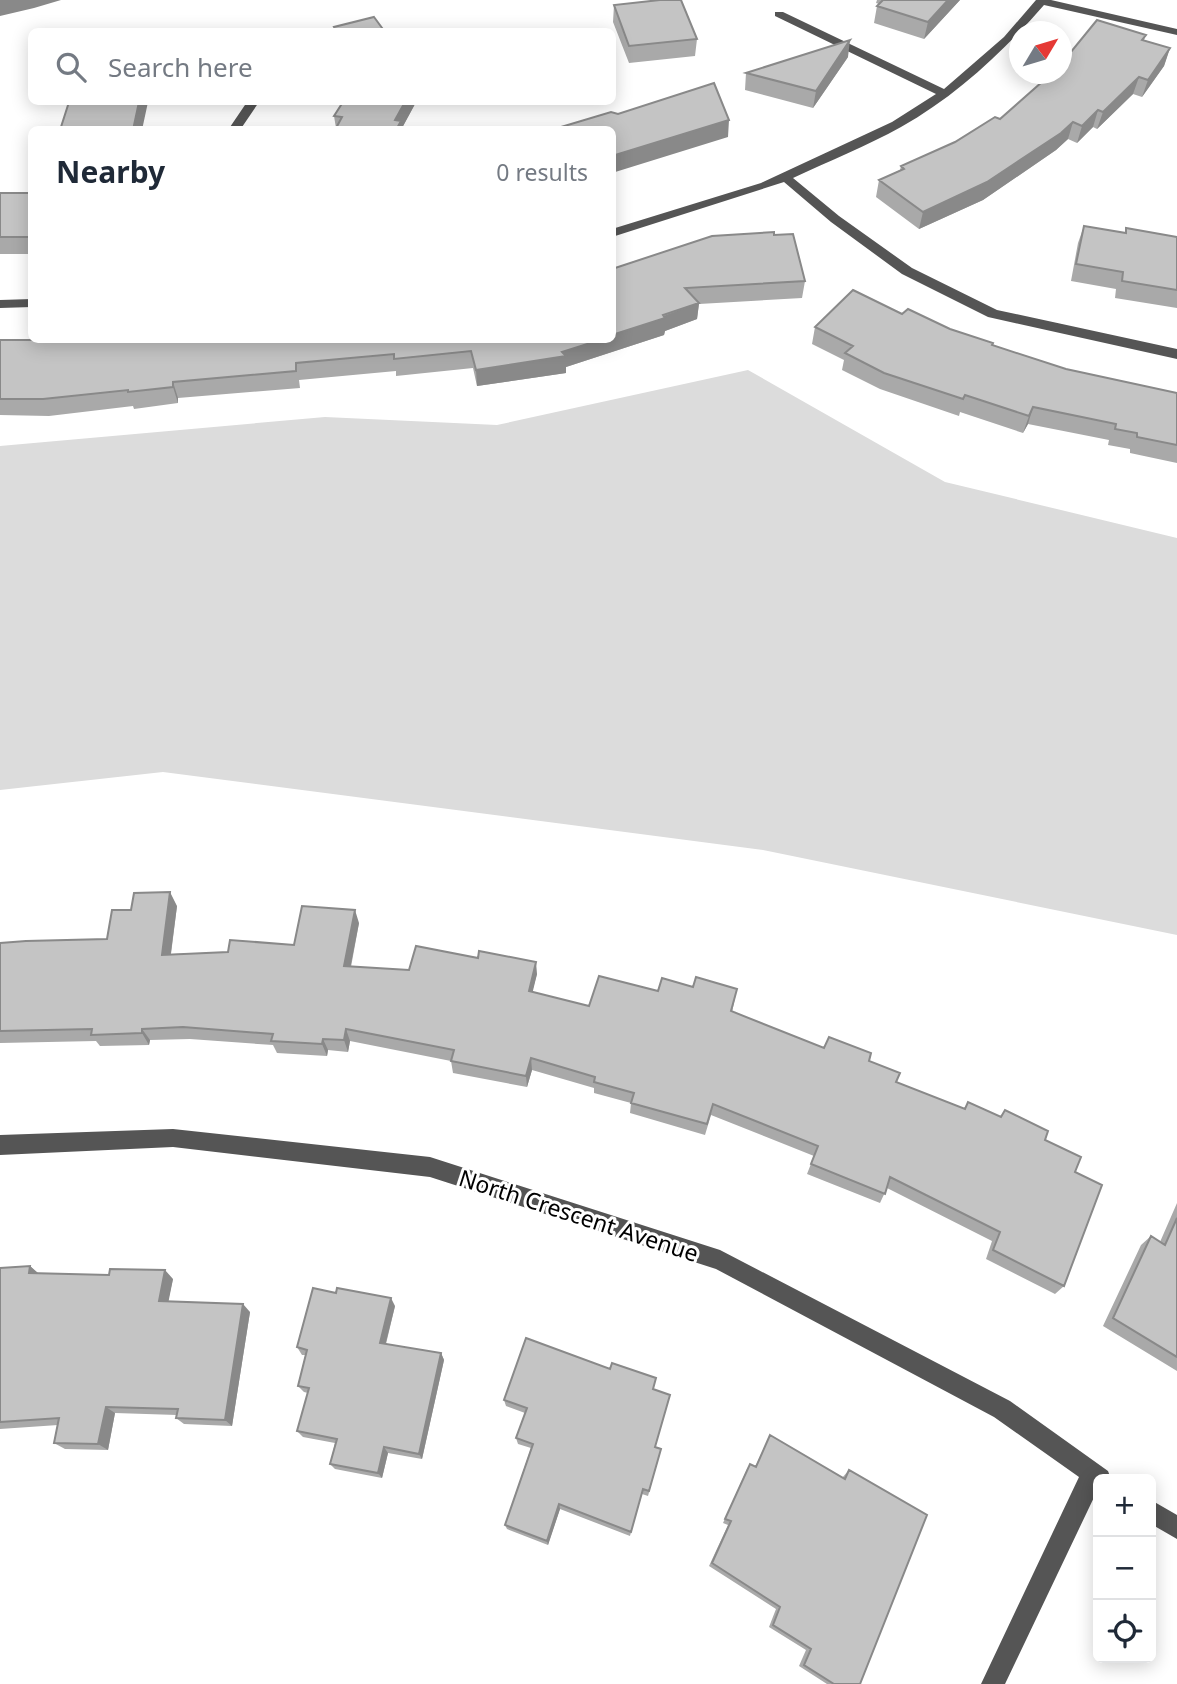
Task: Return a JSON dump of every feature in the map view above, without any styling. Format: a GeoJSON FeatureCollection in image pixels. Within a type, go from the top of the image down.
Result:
{"type":"FeatureCollection","features":[{"type":"Feature","properties":{"kind":"street"},"geometry":{"type":"LineString","coordinates":[[616,232],[765,186],[896,125],[945,94],[1008,40],[1041,1],[1177,32]]}},
{"type":"Feature","properties":{"kind":"street"},"geometry":{"type":"LineString","coordinates":[[779,14],[945,94]]}},
{"type":"Feature","properties":{"kind":"street"},"geometry":{"type":"LineString","coordinates":[[237,126],[251,105]]}},
{"type":"Feature","properties":{"kind":"street"},"geometry":{"type":"LineString","coordinates":[[785,177],[835,219],[907,271],[993,314],[1177,354]]}},
{"type":"Feature","properties":{"kind":"street"},"geometry":{"type":"LineString","coordinates":[[0,304],[28,303]]}},
{"type":"Feature","properties":{"kind":"street","name":"North Crescent Avenue"},"geometry":{"type":"LineString","coordinates":[[0,1144],[173,1138],[430,1167],[720,1260],[1002,1409],[1093,1475]]}},
{"type":"Feature","properties":{"kind":"street"},"geometry":{"type":"LineString","coordinates":[[993,1684],[1093,1483]]}},
{"type":"Feature","properties":{"kind":"street"},"geometry":{"type":"LineString","coordinates":[[1156,1514],[1177,1528]]}},
{"type":"Feature","properties":{"kind":"shaded area"},"geometry":{"type":"Polygon","coordinates":[[[748,370],[945,482],[1177,538],[1177,935],[763,850],[163,772],[0,790],[0,446],[325,417],[497,425],[748,370]]]}},
{"type":"Feature","properties":{"kind":"building"},"geometry":{"type":"Polygon","coordinates":[[[681,0],[697,39],[629,46],[614,5],[681,0]]]}},
{"type":"Feature","properties":{"kind":"building"},"geometry":{"type":"Polygon","coordinates":[[[883,0],[948,0],[928,22],[877,6],[883,0]]]}},
{"type":"Feature","properties":{"kind":"building"},"geometry":{"type":"Polygon","coordinates":[[[374,17],[382,28],[335,28],[374,17]]]}},
{"type":"Feature","properties":{"kind":"building"},"geometry":{"type":"Polygon","coordinates":[[[1097,20],[1146,35],[1142,40],[1170,48],[1148,80],[1139,77],[1103,112],[1098,110],[1082,126],[1073,122],[1061,133],[987,182],[923,212],[879,180],[904,169],[901,166],[955,142],[995,117],[1000,119],[1040,84],[1072,84],[1072,51],[1097,20]]]}},
{"type":"Feature","properties":{"kind":"building"},"geometry":{"type":"Polygon","coordinates":[[[850,40],[816,91],[746,73],[850,40]]]}},
{"type":"Feature","properties":{"kind":"building"},"geometry":{"type":"Polygon","coordinates":[[[714,83],[729,120],[616,155],[616,126],[564,126],[611,112],[618,114],[714,83]]]}},
{"type":"Feature","properties":{"kind":"building"},"geometry":{"type":"Polygon","coordinates":[[[68,105],[138,105],[134,126],[61,126],[68,105]]]}},
{"type":"Feature","properties":{"kind":"building"},"geometry":{"type":"Polygon","coordinates":[[[341,105],[403,105],[395,120],[401,121],[398,126],[337,126],[342,117],[334,116],[341,105]]]}},
{"type":"Feature","properties":{"kind":"building"},"geometry":{"type":"Polygon","coordinates":[[[0,193],[28,193],[28,237],[0,237],[0,193]]]}},
{"type":"Feature","properties":{"kind":"building"},"geometry":{"type":"Polygon","coordinates":[[[1084,226],[1126,233],[1126,228],[1177,237],[1177,290],[1122,281],[1123,272],[1076,264],[1084,226]]]}},
{"type":"Feature","properties":{"kind":"building"},"geometry":{"type":"Polygon","coordinates":[[[774,232],[774,235],[793,234],[805,281],[685,288],[699,303],[663,315],[665,318],[616,334],[616,268],[712,236],[774,232]]]}},
{"type":"Feature","properties":{"kind":"building"},"geometry":{"type":"Polygon","coordinates":[[[853,290],[902,314],[908,309],[950,329],[993,343],[992,345],[1066,369],[1177,393],[1177,445],[1137,437],[1137,433],[1115,429],[1116,424],[1033,407],[1029,416],[965,395],[963,399],[884,373],[845,353],[853,346],[815,327],[853,290]]]}},
{"type":"Feature","properties":{"kind":"building"},"geometry":{"type":"Polygon","coordinates":[[[0,340],[28,340],[28,343],[590,343],[562,352],[566,356],[476,370],[471,351],[394,359],[394,354],[296,363],[296,371],[173,382],[173,387],[43,399],[0,399],[0,340]]]}},
{"type":"Feature","properties":{"kind":"building"},"geometry":{"type":"Polygon","coordinates":[[[170,892],[162,955],[228,952],[230,940],[294,945],[302,906],[355,910],[344,966],[409,970],[416,946],[478,958],[479,951],[536,962],[529,991],[589,1006],[599,976],[658,991],[662,978],[693,987],[696,977],[737,989],[731,1011],[824,1048],[829,1037],[871,1053],[869,1061],[900,1073],[896,1082],[965,1109],[968,1102],[1001,1117],[1005,1110],[1048,1131],[1045,1140],[1081,1157],[1075,1172],[1102,1185],[1064,1286],[993,1250],[1000,1232],[890,1177],[885,1194],[811,1164],[818,1146],[713,1104],[707,1124],[631,1103],[634,1093],[594,1082],[595,1077],[531,1058],[526,1076],[451,1061],[454,1050],[346,1029],[344,1040],[323,1039],[322,1044],[271,1041],[273,1034],[183,1027],[142,1029],[142,1033],[91,1035],[92,1029],[0,1031],[0,943],[107,939],[112,910],[131,910],[134,893],[170,892]]]}},
{"type":"Feature","properties":{"kind":"building"},"geometry":{"type":"Polygon","coordinates":[[[1177,1218],[1177,1357],[1113,1318],[1151,1236],[1165,1245],[1177,1218]]]}},
{"type":"Feature","properties":{"kind":"building"},"geometry":{"type":"Polygon","coordinates":[[[30,1266],[29,1273],[109,1275],[110,1269],[165,1270],[159,1301],[243,1304],[225,1420],[176,1418],[178,1409],[106,1407],[98,1444],[54,1443],[59,1418],[0,1422],[0,1268],[30,1266]]]}},
{"type":"Feature","properties":{"kind":"building"},"geometry":{"type":"Polygon","coordinates":[[[313,1288],[336,1293],[337,1288],[391,1298],[380,1343],[441,1353],[419,1454],[384,1447],[378,1473],[330,1464],[337,1439],[297,1431],[309,1388],[298,1386],[307,1350],[297,1347],[313,1288]]]}},
{"type":"Feature","properties":{"kind":"building"},"geometry":{"type":"Polygon","coordinates":[[[526,1338],[610,1369],[612,1363],[656,1378],[653,1389],[670,1395],[655,1447],[661,1449],[649,1491],[643,1489],[631,1532],[559,1504],[547,1541],[505,1525],[533,1444],[516,1438],[527,1408],[504,1400],[526,1338]]]}},
{"type":"Feature","properties":{"kind":"building"},"geometry":{"type":"Polygon","coordinates":[[[770,1435],[845,1479],[849,1470],[927,1515],[860,1684],[834,1684],[804,1665],[811,1649],[773,1625],[780,1607],[712,1563],[731,1521],[725,1519],[750,1464],[756,1467],[770,1435]]]}}]}
